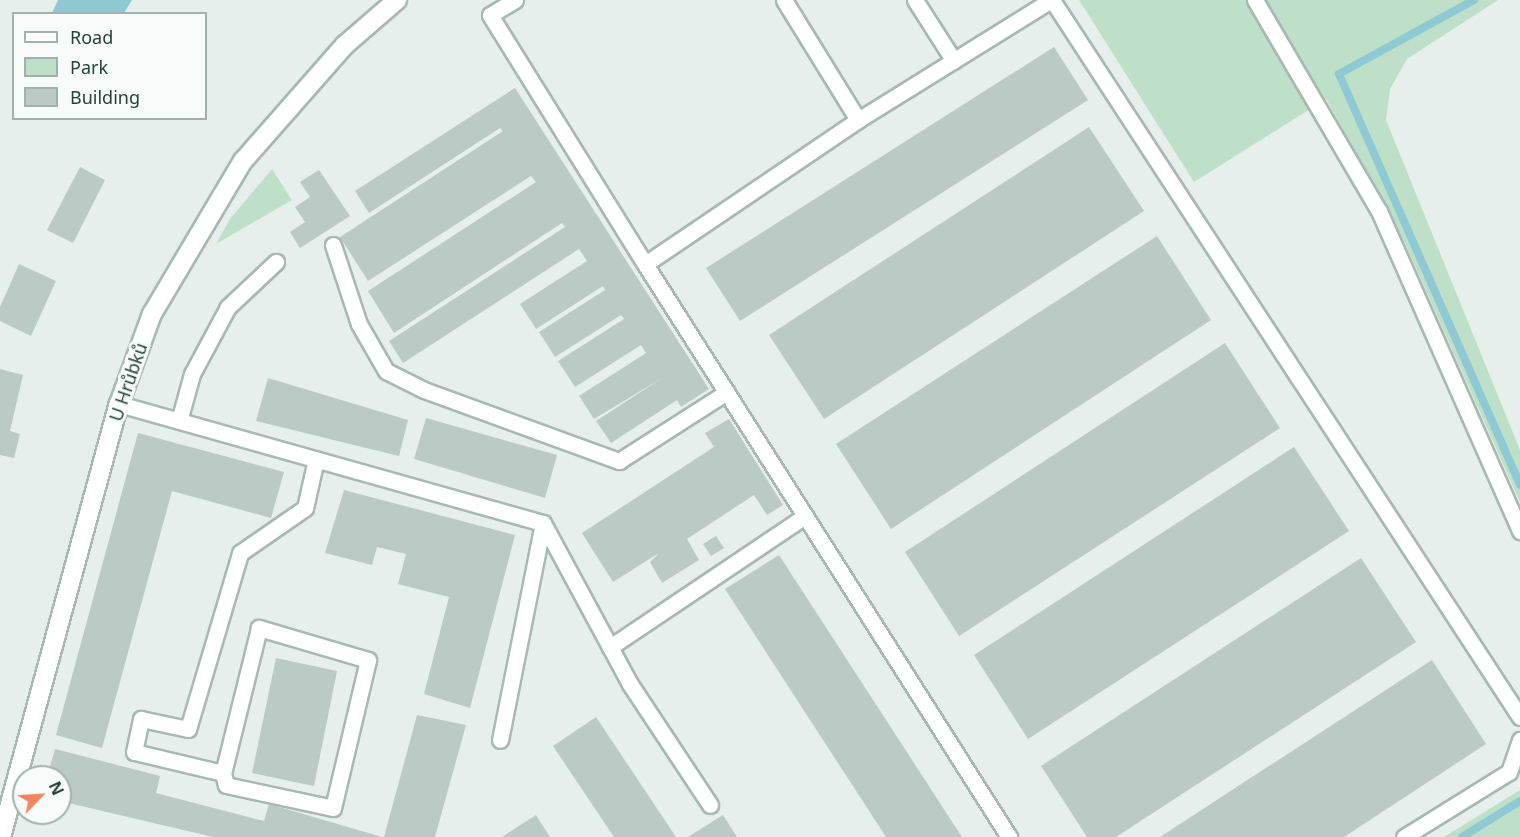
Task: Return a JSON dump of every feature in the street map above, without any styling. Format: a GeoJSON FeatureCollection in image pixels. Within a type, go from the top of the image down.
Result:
{"type":"FeatureCollection","features":[{"type":"Feature","properties":{"kind":"street","name":"U Hrůbků"},"geometry":{"type":"LineString","coordinates":[[1,837],[118,404],[152,314],[243,161],[345,45],[397,0]]}},
{"type":"Feature","properties":{"kind":"lane"},"geometry":{"type":"LineString","coordinates":[[515,0],[490,15],[645,264],[1009,837]]}},
{"type":"Feature","properties":{"kind":"lane"},"geometry":{"type":"LineString","coordinates":[[784,0],[858,120]]}},
{"type":"Feature","properties":{"kind":"lane"},"geometry":{"type":"LineString","coordinates":[[915,0],[954,61]]}},
{"type":"Feature","properties":{"kind":"lane"},"geometry":{"type":"LineString","coordinates":[[645,264],[858,120],[1052,0],[1520,717]]}},
{"type":"Feature","properties":{"kind":"lane"},"geometry":{"type":"LineString","coordinates":[[1255,0],[1379,211],[1520,531]]}},
{"type":"Feature","properties":{"kind":"lane"},"geometry":{"type":"LineString","coordinates":[[333,245],[359,324],[386,371],[435,394],[619,461],[727,392]]}},
{"type":"Feature","properties":{"kind":"lane"},"geometry":{"type":"LineString","coordinates":[[179,421],[192,374],[228,308],[276,262]]}},
{"type":"Feature","properties":{"kind":"lane"},"geometry":{"type":"LineString","coordinates":[[118,404],[543,523],[610,647],[710,805]]}},
{"type":"Feature","properties":{"kind":"lane"},"geometry":{"type":"LineString","coordinates":[[222,773],[134,752],[141,719],[188,729],[240,553],[305,508],[316,459]]}},
{"type":"Feature","properties":{"kind":"lane"},"geometry":{"type":"LineString","coordinates":[[610,647],[805,516]]}},
{"type":"Feature","properties":{"kind":"lane"},"geometry":{"type":"LineString","coordinates":[[500,740],[543,523]]}},
{"type":"Feature","properties":{"kind":"lane"},"geometry":{"type":"LineString","coordinates":[[259,628],[368,660],[333,808],[226,785],[222,773],[259,628]]}},
{"type":"Feature","properties":{"kind":"lane"},"geometry":{"type":"LineString","coordinates":[[1404,837],[1509,771],[1520,740]]}},
{"type":"Feature","properties":{"kind":"green space"},"geometry":{"type":"Polygon","coordinates":[[[1079,0],[1498,0],[1407,59],[1390,89],[1386,120],[1520,450],[1520,502],[1403,239],[1326,99],[1194,182],[1079,0]]]}},
{"type":"Feature","properties":{"kind":"green space"},"geometry":{"type":"Polygon","coordinates":[[[272,169],[292,200],[216,244],[230,219],[272,169]]]}},
{"type":"Feature","properties":{"kind":"green space"},"geometry":{"type":"Polygon","coordinates":[[[1520,790],[1520,837],[1444,837],[1520,790]]]}},
{"type":"Feature","properties":{"kind":"water"},"geometry":{"type":"Polygon","coordinates":[[[58,0],[132,0],[125,12],[52,12],[58,0]]]}},
{"type":"Feature","properties":{"kind":"building"},"geometry":{"type":"Polygon","coordinates":[[[1054,47],[1088,100],[740,321],[706,268],[1054,47]]]}},
{"type":"Feature","properties":{"kind":"building"},"geometry":{"type":"Polygon","coordinates":[[[515,88],[709,389],[681,407],[677,400],[611,443],[596,421],[662,378],[594,419],[579,396],[646,353],[641,345],[575,387],[558,361],[624,319],[621,315],[555,357],[539,332],[605,290],[603,286],[536,329],[520,304],[587,261],[579,249],[403,363],[389,341],[565,227],[562,223],[394,333],[368,291],[536,182],[531,176],[368,281],[340,237],[503,131],[500,128],[369,213],[355,191],[515,88]]]}},
{"type":"Feature","properties":{"kind":"building"},"geometry":{"type":"Polygon","coordinates":[[[1089,127],[1144,211],[824,419],[769,335],[1089,127]]]}},
{"type":"Feature","properties":{"kind":"building"},"geometry":{"type":"Polygon","coordinates":[[[80,167],[105,180],[73,243],[47,230],[80,167]]]}},
{"type":"Feature","properties":{"kind":"building"},"geometry":{"type":"Polygon","coordinates":[[[319,170],[350,216],[300,248],[290,232],[305,222],[295,207],[310,197],[300,182],[319,170]]]}},
{"type":"Feature","properties":{"kind":"building"},"geometry":{"type":"Polygon","coordinates":[[[1157,236],[1211,320],[891,529],[836,444],[1157,236]]]}},
{"type":"Feature","properties":{"kind":"building"},"geometry":{"type":"Polygon","coordinates":[[[19,264],[56,281],[31,336],[0,321],[0,307],[19,264]]]}},
{"type":"Feature","properties":{"kind":"building"},"geometry":{"type":"Polygon","coordinates":[[[1225,343],[1280,428],[959,636],[905,552],[1225,343]]]}},
{"type":"Feature","properties":{"kind":"building"},"geometry":{"type":"Polygon","coordinates":[[[0,369],[23,375],[10,431],[20,434],[14,458],[0,455],[0,369]]]}},
{"type":"Feature","properties":{"kind":"building"},"geometry":{"type":"Polygon","coordinates":[[[268,378],[408,420],[399,456],[256,421],[268,378]]]}},
{"type":"Feature","properties":{"kind":"building"},"geometry":{"type":"Polygon","coordinates":[[[426,418],[557,455],[545,498],[414,459],[426,418]]]}},
{"type":"Feature","properties":{"kind":"building"},"geometry":{"type":"Polygon","coordinates":[[[729,419],[783,505],[767,515],[754,495],[687,539],[699,560],[662,583],[650,562],[659,553],[613,582],[582,533],[714,447],[705,433],[729,419]]]}},
{"type":"Feature","properties":{"kind":"building"},"geometry":{"type":"Polygon","coordinates":[[[138,433],[284,472],[271,518],[172,491],[102,748],[56,735],[138,433]]]}},
{"type":"Feature","properties":{"kind":"building"},"geometry":{"type":"Polygon","coordinates":[[[1294,447],[1349,531],[1028,739],[974,655],[1294,447]]]}},
{"type":"Feature","properties":{"kind":"building"},"geometry":{"type":"Polygon","coordinates":[[[344,490],[515,535],[470,708],[424,694],[449,597],[398,584],[406,554],[377,547],[372,565],[325,553],[344,490]]]}},
{"type":"Feature","properties":{"kind":"building"},"geometry":{"type":"Polygon","coordinates":[[[716,536],[724,548],[711,556],[703,544],[716,536]]]}},
{"type":"Feature","properties":{"kind":"building"},"geometry":{"type":"Polygon","coordinates":[[[779,555],[962,837],[886,837],[725,589],[779,555]]]}},
{"type":"Feature","properties":{"kind":"building"},"geometry":{"type":"Polygon","coordinates":[[[1361,558],[1416,642],[1116,837],[1087,837],[1041,766],[1361,558]]]}},
{"type":"Feature","properties":{"kind":"building"},"geometry":{"type":"Polygon","coordinates":[[[276,658],[337,671],[314,786],[252,773],[276,658]]]}},
{"type":"Feature","properties":{"kind":"building"},"geometry":{"type":"Polygon","coordinates":[[[1432,660],[1486,744],[1344,837],[1160,837],[1432,660]]]}},
{"type":"Feature","properties":{"kind":"building"},"geometry":{"type":"Polygon","coordinates":[[[417,715],[466,725],[435,837],[384,837],[417,715]]]}},
{"type":"Feature","properties":{"kind":"building"},"geometry":{"type":"Polygon","coordinates":[[[596,717],[676,837],[614,837],[553,746],[596,717]]]}},
{"type":"Feature","properties":{"kind":"building"},"geometry":{"type":"Polygon","coordinates":[[[55,749],[160,776],[156,793],[264,821],[269,804],[382,837],[213,837],[72,804],[72,765],[50,765],[55,749]]]}},
{"type":"Feature","properties":{"kind":"building"},"geometry":{"type":"Polygon","coordinates":[[[536,815],[550,837],[502,837],[536,815]]]}},
{"type":"Feature","properties":{"kind":"building"},"geometry":{"type":"Polygon","coordinates":[[[723,815],[737,837],[688,837],[723,815]]]}},
{"type":"Feature","properties":{"kind":"waterway"},"geometry":{"type":"LineString","coordinates":[[1474,0],[1339,74],[1520,485]]}},
{"type":"Feature","properties":{"kind":"waterway"},"geometry":{"type":"LineString","coordinates":[[1462,837],[1520,801]]}}]}
